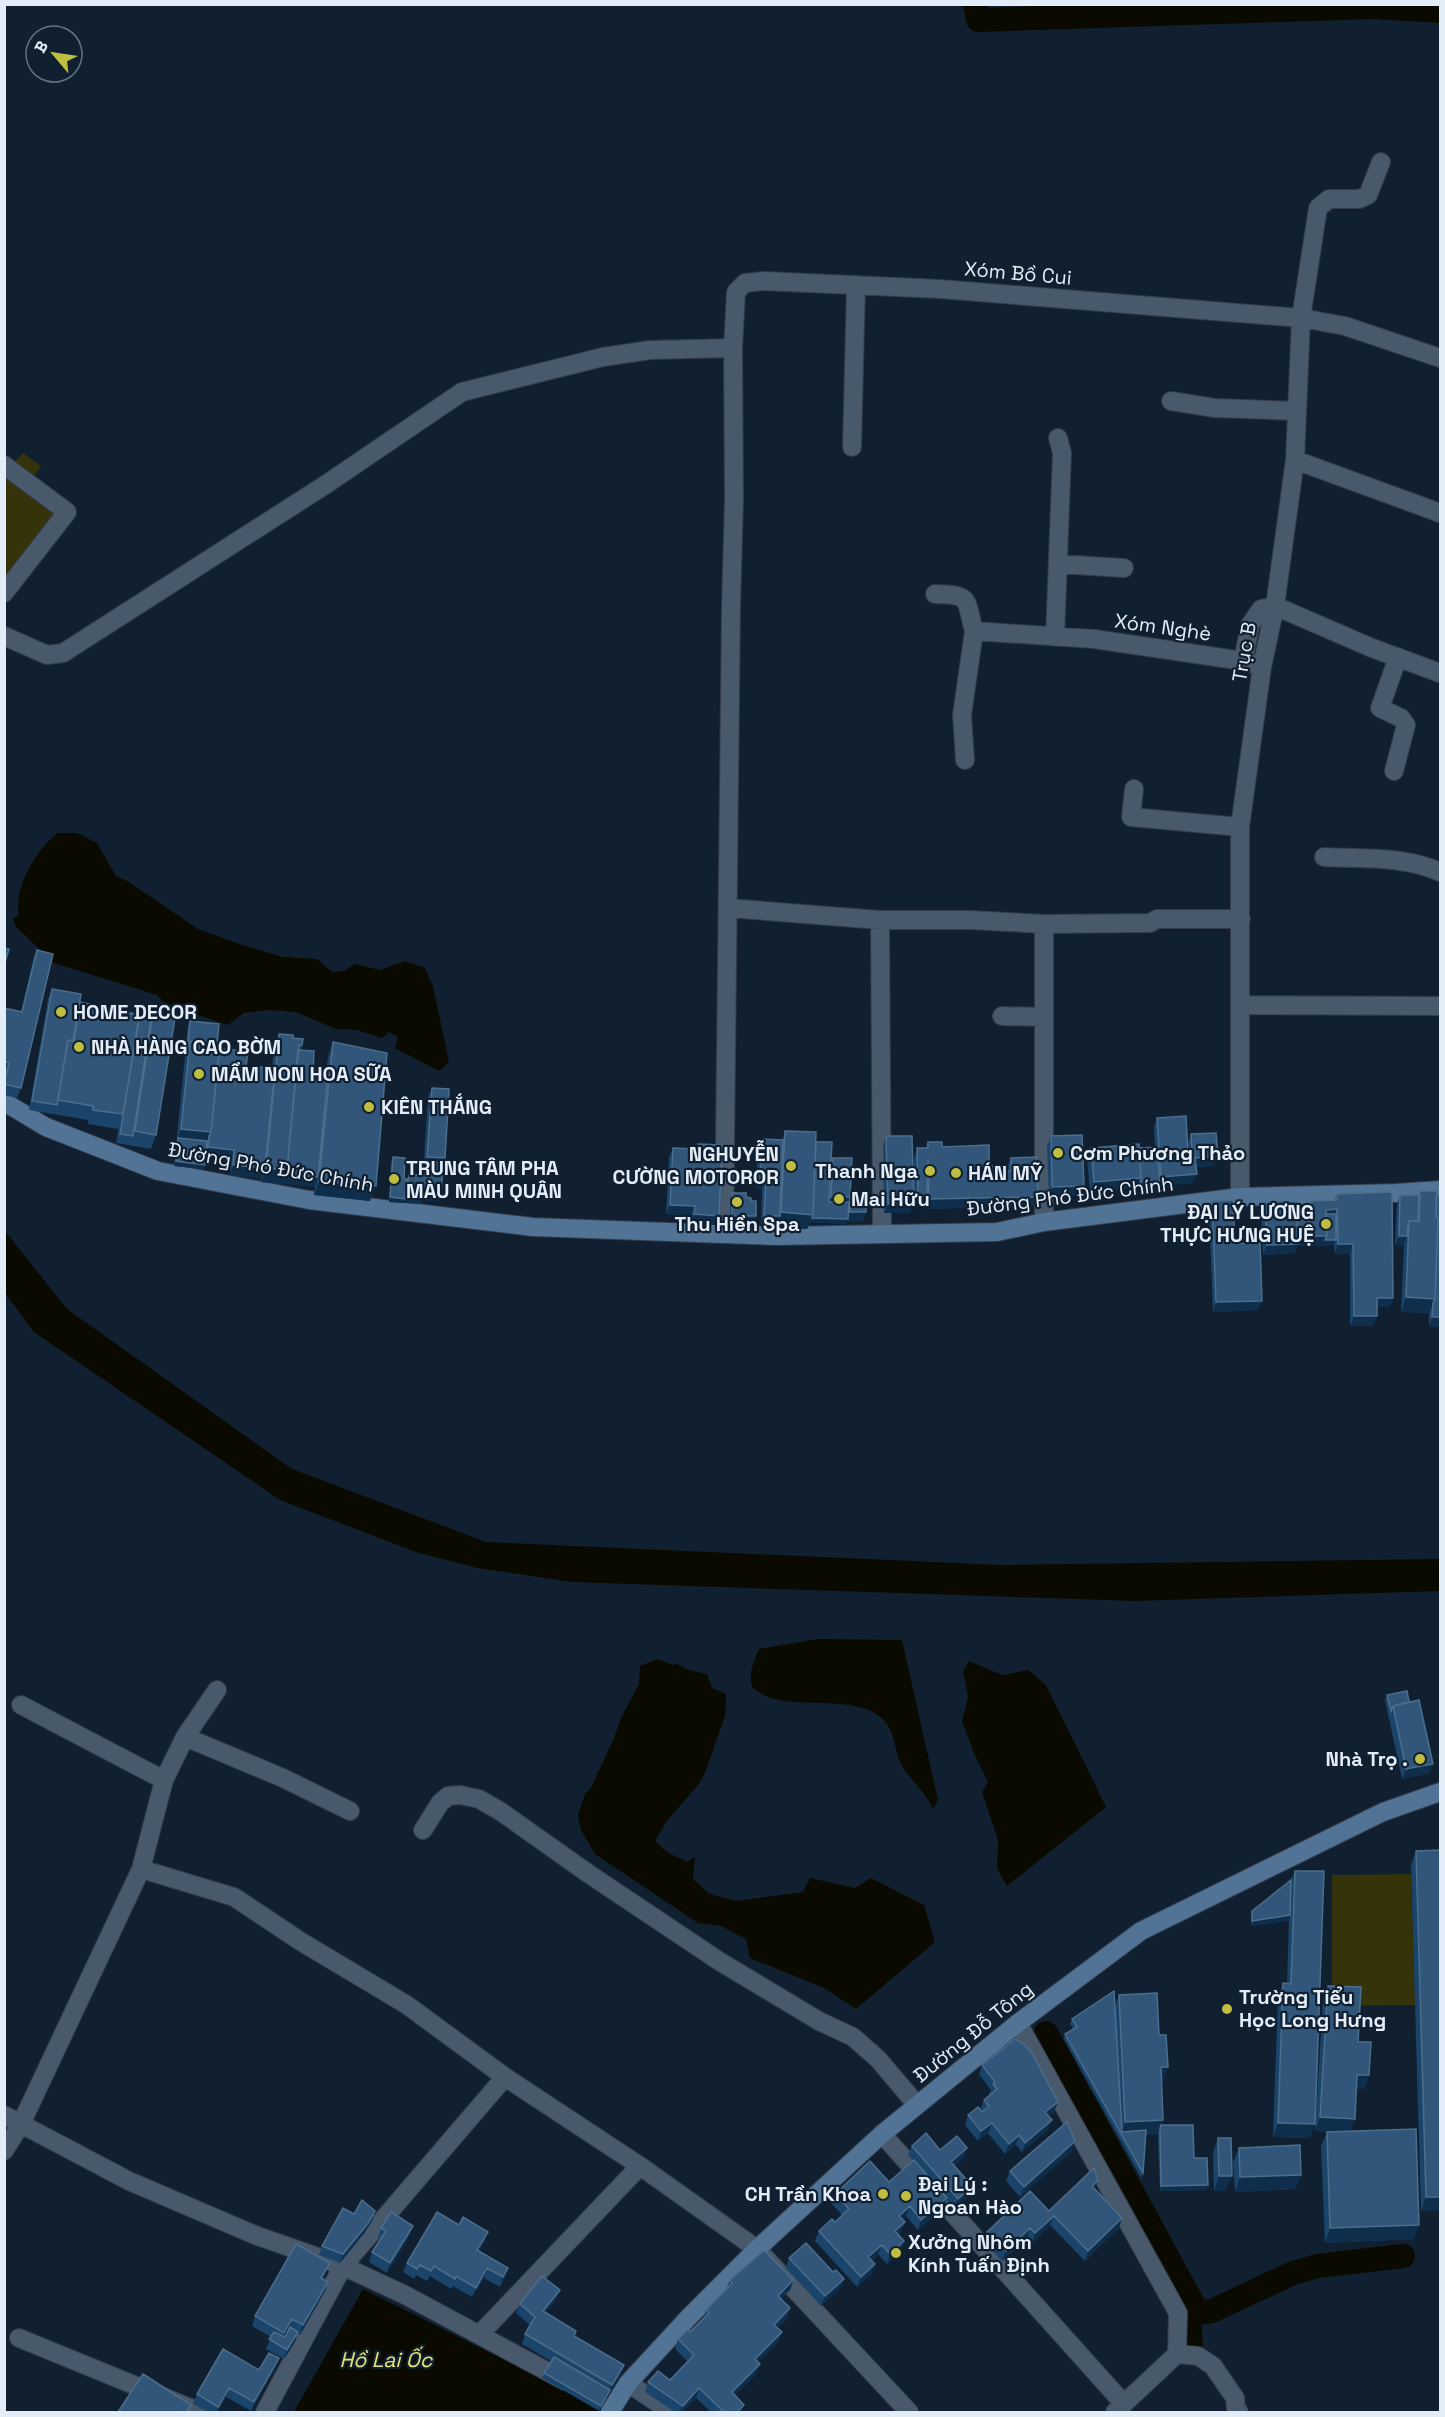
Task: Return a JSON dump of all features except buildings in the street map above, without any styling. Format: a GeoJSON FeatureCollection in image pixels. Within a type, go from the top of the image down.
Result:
{"type":"FeatureCollection","features":[{"type":"Feature","properties":{"kind":"main road","name":"Đường Phó Đức Chính"},"geometry":{"type":"LineString","coordinates":[[4,1102],[46,1127],[158,1171],[309,1200],[533,1227],[777,1236],[997,1232],[1044,1222],[1240,1197],[1440,1190]]}},
{"type":"Feature","properties":{"kind":"main road","name":"Đường Đỗ Tông"},"geometry":{"type":"LineString","coordinates":[[608,2407],[688,2318],[757,2249],[882,2134],[1018,2023],[1141,1931],[1383,1812],[1440,1792]]}},
{"type":"Feature","properties":{"kind":"street","name":"Trục B"},"geometry":{"type":"LineString","coordinates":[[1240,1197],[1242,1005],[1240,827],[1263,667],[1275,606],[1295,460],[1301,318],[1318,208],[1329,199],[1359,200],[1368,195],[1381,162]]}},
{"type":"Feature","properties":{"kind":"street","name":"Xóm Bồ Cui"},"geometry":{"type":"LineString","coordinates":[[733,348],[736,292],[745,283],[764,281],[940,289],[1301,318],[1345,327],[1440,358]]}},
{"type":"Feature","properties":{"kind":"street"},"geometry":{"type":"LineString","coordinates":[[852,447],[856,285]]}},
{"type":"Feature","properties":{"kind":"street"},"geometry":{"type":"LineString","coordinates":[[4,636],[47,655],[63,653],[334,478],[462,392],[603,357],[650,350],[733,348],[734,499],[730,607],[724,1234]]}},
{"type":"Feature","properties":{"kind":"street"},"geometry":{"type":"LineString","coordinates":[[1171,401],[1215,408],[1297,411]]}},
{"type":"Feature","properties":{"kind":"street"},"geometry":{"type":"LineString","coordinates":[[1055,637],[1062,453],[1058,438]]}},
{"type":"Feature","properties":{"kind":"street"},"geometry":{"type":"LineString","coordinates":[[1295,460],[1440,513]]}},
{"type":"Feature","properties":{"kind":"street"},"geometry":{"type":"LineString","coordinates":[[4,465],[67,512],[4,592]]}},
{"type":"Feature","properties":{"kind":"street"},"geometry":{"type":"LineString","coordinates":[[1058,564],[1124,568]]}},
{"type":"Feature","properties":{"kind":"street"},"geometry":{"type":"LineString","coordinates":[[935,594],[959,594],[964,598],[974,631],[963,715],[965,760]]}},
{"type":"Feature","properties":{"kind":"street"},"geometry":{"type":"LineString","coordinates":[[1243,661],[1250,625],[1261,609],[1275,606],[1440,673]]}},
{"type":"Feature","properties":{"kind":"street","name":"Xóm Nghè"},"geometry":{"type":"LineString","coordinates":[[974,631],[1094,639],[1243,661],[1263,667]]}},
{"type":"Feature","properties":{"kind":"street"},"geometry":{"type":"LineString","coordinates":[[1394,771],[1407,724],[1401,718],[1380,708],[1398,657]]}},
{"type":"Feature","properties":{"kind":"street"},"geometry":{"type":"LineString","coordinates":[[1134,789],[1131,817],[1240,827]]}},
{"type":"Feature","properties":{"kind":"street"},"geometry":{"type":"LineString","coordinates":[[1324,858],[1405,862],[1440,872]]}},
{"type":"Feature","properties":{"kind":"street"},"geometry":{"type":"LineString","coordinates":[[728,908],[880,920],[970,920],[1044,924],[1150,923],[1157,919],[1241,919]]}},
{"type":"Feature","properties":{"kind":"street"},"geometry":{"type":"LineString","coordinates":[[880,920],[882,1234]]}},
{"type":"Feature","properties":{"kind":"street"},"geometry":{"type":"LineString","coordinates":[[1044,924],[1044,1222]]}},
{"type":"Feature","properties":{"kind":"street"},"geometry":{"type":"LineString","coordinates":[[1242,1005],[1440,1006]]}},
{"type":"Feature","properties":{"kind":"street"},"geometry":{"type":"LineString","coordinates":[[1002,1016],[1044,1017]]}},
{"type":"Feature","properties":{"kind":"street"},"geometry":{"type":"LineString","coordinates":[[4,2151],[21,2124],[141,1869],[164,1780],[185,1737],[217,1690]]}},
{"type":"Feature","properties":{"kind":"street"},"geometry":{"type":"LineString","coordinates":[[21,1705],[164,1780]]}},
{"type":"Feature","properties":{"kind":"street"},"geometry":{"type":"LineString","coordinates":[[185,1737],[283,1778],[350,1811]]}},
{"type":"Feature","properties":{"kind":"street"},"geometry":{"type":"LineString","coordinates":[[423,1830],[440,1803],[448,1796],[460,1795],[479,1799],[500,1810],[589,1874],[718,1961],[819,2021],[853,2037],[878,2059],[917,2105]]}},
{"type":"Feature","properties":{"kind":"street"},"geometry":{"type":"LineString","coordinates":[[141,1869],[234,1897],[300,1941],[407,2005],[505,2077],[640,2166],[757,2249],[909,2412]]}},
{"type":"Feature","properties":{"kind":"street"},"geometry":{"type":"LineString","coordinates":[[882,2134],[1120,2408],[1177,2354],[1178,2313],[1018,2023]]}},
{"type":"Feature","properties":{"kind":"street"},"geometry":{"type":"LineString","coordinates":[[265,2412],[343,2266],[505,2077]]}},
{"type":"Feature","properties":{"kind":"street"},"geometry":{"type":"LineString","coordinates":[[4,2115],[129,2181],[255,2235],[343,2266],[405,2295],[582,2391]]}},
{"type":"Feature","properties":{"kind":"street"},"geometry":{"type":"LineString","coordinates":[[480,2334],[640,2166]]}},
{"type":"Feature","properties":{"kind":"street"},"geometry":{"type":"LineString","coordinates":[[20,2338],[200,2412]]}},
{"type":"Feature","properties":{"kind":"street"},"geometry":{"type":"LineString","coordinates":[[1177,2354],[1198,2356],[1213,2366],[1235,2398],[1236,2409],[1239,2412]]}},
{"type":"Feature","properties":{"kind":"street"},"geometry":{"type":"LineString","coordinates":[[628,2383],[671,2412]]}},
{"type":"Feature","properties":{"kind":"shaded area"},"geometry":{"type":"Polygon","coordinates":[[[23,453],[41,466],[29,483],[67,512],[5,592],[5,465],[9,468],[23,453]]]}},
{"type":"Feature","properties":{"kind":"shaded area"},"geometry":{"type":"Polygon","coordinates":[[[1411,1874],[1415,2005],[1332,2006],[1332,1875],[1411,1874]]]}},
{"type":"Feature","properties":{"kind":"water"},"geometry":{"type":"Polygon","coordinates":[[[58,833],[77,833],[97,843],[116,876],[129,882],[198,929],[283,957],[317,959],[332,972],[344,971],[355,964],[380,970],[405,961],[425,968],[433,986],[449,1062],[439,1071],[395,1048],[398,1037],[389,1032],[382,1038],[357,1030],[336,1029],[296,1012],[270,1010],[244,1013],[228,1025],[166,1004],[157,995],[54,963],[15,926],[13,919],[19,915],[20,893],[28,870],[42,848],[58,833]]]}},
{"type":"Feature","properties":{"kind":"water"},"geometry":{"type":"Polygon","coordinates":[[[5,1231],[67,1309],[292,1469],[486,1542],[1001,1565],[1440,1559],[1440,1591],[1135,1601],[572,1582],[477,1568],[416,1552],[280,1500],[34,1332],[5,1293],[5,1231]]]}},
{"type":"Feature","properties":{"kind":"water"},"geometry":{"type":"Polygon","coordinates":[[[818,1639],[902,1640],[938,1800],[933,1809],[903,1768],[890,1729],[878,1715],[852,1706],[778,1700],[753,1688],[751,1674],[759,1649],[818,1639]]]}},
{"type":"Feature","properties":{"kind":"water"},"geometry":{"type":"Polygon","coordinates":[[[658,1659],[707,1674],[712,1688],[726,1694],[725,1716],[705,1773],[698,1785],[666,1822],[655,1841],[667,1852],[687,1862],[695,1857],[693,1879],[709,1894],[736,1901],[803,1892],[810,1878],[855,1888],[871,1878],[924,1905],[935,1942],[856,2009],[824,1988],[750,1958],[746,1939],[721,1926],[698,1923],[595,1854],[581,1830],[578,1816],[585,1794],[591,1788],[622,1716],[639,1684],[640,1666],[658,1659]]]}},
{"type":"Feature","properties":{"kind":"water"},"geometry":{"type":"Polygon","coordinates":[[[969,1661],[1002,1675],[1028,1670],[1046,1685],[1106,1807],[1007,1886],[997,1868],[998,1840],[982,1792],[988,1782],[962,1721],[968,1697],[963,1671],[969,1661]]]}},
{"type":"Feature","properties":{"kind":"water","name":"Hồ Lai Ốc"},"geometry":{"type":"Polygon","coordinates":[[[363,2289],[608,2412],[294,2412],[363,2289]]]}},
{"type":"Feature","properties":{"kind":"waterway"},"geometry":{"type":"LineString","coordinates":[[975,4],[978,20],[1373,7],[1440,11]]}},
{"type":"Feature","properties":{"kind":"waterway"},"geometry":{"type":"LineString","coordinates":[[1046,2033],[1198,2313],[1212,2311],[1293,2273],[1317,2266],[1403,2256]]}},
{"type":"Feature","properties":{"kind":"waterway"},"geometry":{"type":"LineString","coordinates":[[1183,2295],[1189,2320],[1191,2348]]}},
{"type":"Feature","properties":{"kind":"place","name":"HOME DECOR"},"geometry":{"type":"Point","coordinates":[61,1012]}},
{"type":"Feature","properties":{"kind":"place","name":"NHÀ HÀNG CAO BỜM"},"geometry":{"type":"Point","coordinates":[79,1047]}},
{"type":"Feature","properties":{"kind":"place","name":"MẦM NON HOA SỮA"},"geometry":{"type":"Point","coordinates":[199,1074]}},
{"type":"Feature","properties":{"kind":"place","name":"KIÊN THẮNG"},"geometry":{"type":"Point","coordinates":[369,1107]}},
{"type":"Feature","properties":{"kind":"place","name":"Cơm Phương Thảo"},"geometry":{"type":"Point","coordinates":[1058,1153]}},
{"type":"Feature","properties":{"kind":"place","name":"NGHUYỄN CƯỜNG MOTOROR"},"geometry":{"type":"Point","coordinates":[791,1166]}},
{"type":"Feature","properties":{"kind":"place","name":"Thanh Nga"},"geometry":{"type":"Point","coordinates":[930,1171]}},
{"type":"Feature","properties":{"kind":"place","name":"HÁN MỸ"},"geometry":{"type":"Point","coordinates":[956,1173]}},
{"type":"Feature","properties":{"kind":"place","name":"TRUNG TÂM PHA MÀU MINH QUÂN"},"geometry":{"type":"Point","coordinates":[394,1179]}},
{"type":"Feature","properties":{"kind":"place","name":"Mai Hữu"},"geometry":{"type":"Point","coordinates":[839,1199]}},
{"type":"Feature","properties":{"kind":"place","name":"Thu Hiền Spa"},"geometry":{"type":"Point","coordinates":[737,1202]}},
{"type":"Feature","properties":{"kind":"place","name":"ĐẠI LÝ LƯƠNG THỰC HƯNG HUỆ"},"geometry":{"type":"Point","coordinates":[1326,1224]}},
{"type":"Feature","properties":{"kind":"place","name":"Nhà Trọ ."},"geometry":{"type":"Point","coordinates":[1420,1759]}},
{"type":"Feature","properties":{"kind":"place","name":"Trường Tiểu Học Long Hưng"},"geometry":{"type":"Point","coordinates":[1227,2009]}},
{"type":"Feature","properties":{"kind":"place","name":"CH Trần Khoa"},"geometry":{"type":"Point","coordinates":[883,2194]}},
{"type":"Feature","properties":{"kind":"place","name":"Đại Lý : Ngoan Hào"},"geometry":{"type":"Point","coordinates":[906,2196]}},
{"type":"Feature","properties":{"kind":"place","name":"Xưởng Nhôm Kính Tuấn Định"},"geometry":{"type":"Point","coordinates":[896,2253]}}]}
